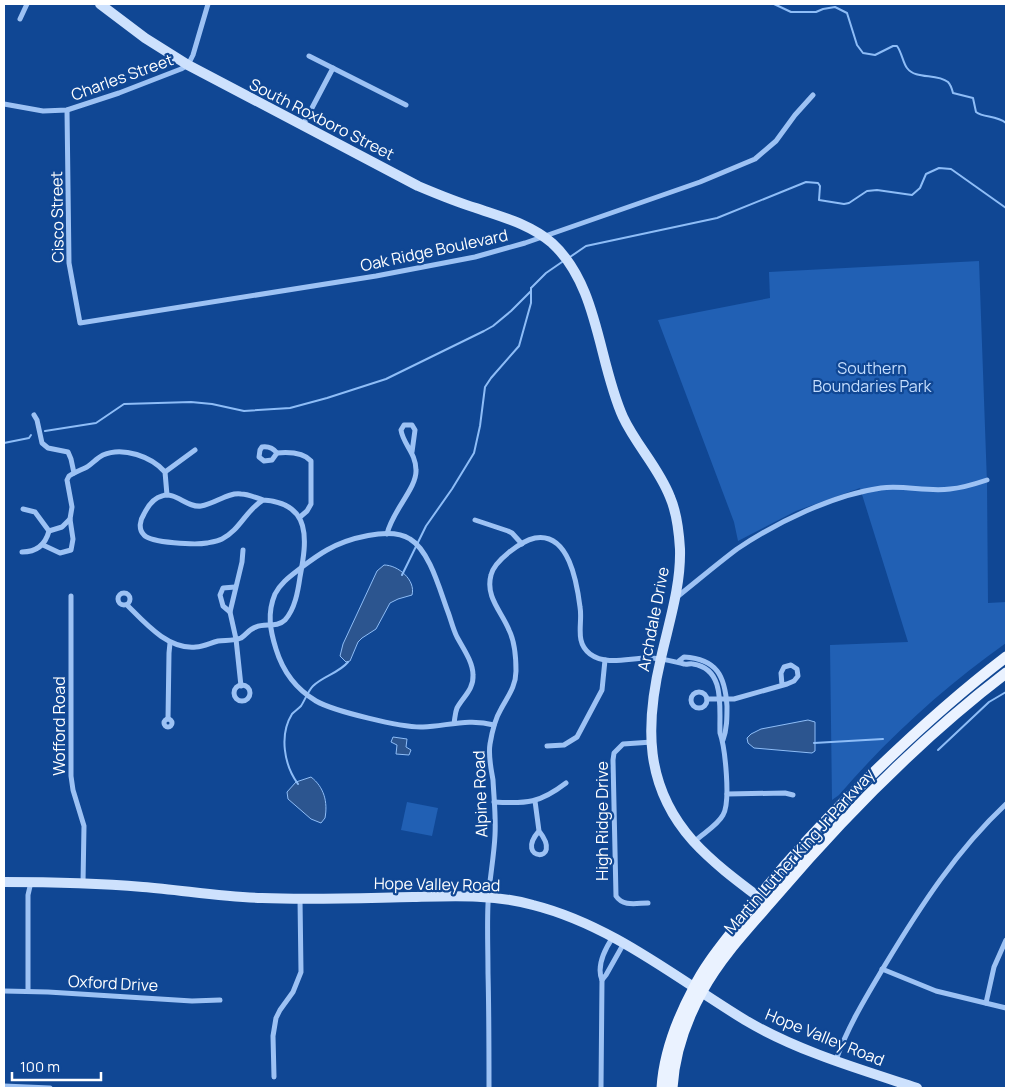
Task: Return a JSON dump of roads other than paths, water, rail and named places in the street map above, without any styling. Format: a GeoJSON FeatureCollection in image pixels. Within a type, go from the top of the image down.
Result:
{"type":"FeatureCollection","features":[{"type":"Feature","properties":{"kind":"main road","name":"Martin Luther King Jr Parkway"},"geometry":{"type":"LineString","coordinates":[[662,1088],[670,1046],[713,958],[758,897],[832,814],[876,770],[953,700],[1006,657]]}},
{"type":"Feature","properties":{"kind":"main road","name":"Martin Luther King Jr Parkway"},"geometry":{"type":"LineString","coordinates":[[672,1088],[680,1046],[698,989],[826,840],[873,791],[935,732],[1006,674]]}},
{"type":"Feature","properties":{"kind":"street"},"geometry":{"type":"LineString","coordinates":[[20,19],[27,4]]}},
{"type":"Feature","properties":{"kind":"street","name":"South Roxboro Street"},"geometry":{"type":"LineString","coordinates":[[100,4],[145,38],[188,65],[303,126],[434,193],[520,224],[543,237]]}},
{"type":"Feature","properties":{"kind":"street"},"geometry":{"type":"LineString","coordinates":[[188,65],[208,4]]}},
{"type":"Feature","properties":{"kind":"street"},"geometry":{"type":"LineString","coordinates":[[309,56],[406,105]]}},
{"type":"Feature","properties":{"kind":"street","name":"Charles Street"},"geometry":{"type":"LineString","coordinates":[[4,104],[43,111],[67,110],[141,85],[188,65]]}},
{"type":"Feature","properties":{"kind":"street"},"geometry":{"type":"LineString","coordinates":[[303,126],[333,68]]}},
{"type":"Feature","properties":{"kind":"street","name":"Oak Ridge Boulevard"},"geometry":{"type":"LineString","coordinates":[[80,323],[404,271],[475,257],[543,237],[700,182],[755,159],[776,141],[813,95]]}},
{"type":"Feature","properties":{"kind":"street","name":"Cisco Street"},"geometry":{"type":"LineString","coordinates":[[67,110],[69,263],[80,323]]}},
{"type":"Feature","properties":{"kind":"street","name":"Archdale Drive"},"geometry":{"type":"LineString","coordinates":[[543,237],[561,252],[578,279],[588,302],[623,416],[671,498],[677,519],[680,551],[678,581],[653,697],[652,759],[657,777],[665,799],[678,822],[694,842],[769,905]]}},
{"type":"Feature","properties":{"kind":"street"},"geometry":{"type":"LineString","coordinates":[[34,416],[37,420],[42,443],[48,448],[68,452],[74,473]]}},
{"type":"Feature","properties":{"kind":"street"},"geometry":{"type":"LineString","coordinates":[[388,534],[394,514],[414,481],[416,469],[412,452],[401,434],[404,425],[412,426],[415,430],[412,452]]}},
{"type":"Feature","properties":{"kind":"street"},"geometry":{"type":"LineString","coordinates":[[165,472],[195,450]]}},
{"type":"Feature","properties":{"kind":"street"},"geometry":{"type":"LineString","coordinates":[[42,545],[60,553],[71,550],[73,539],[70,519],[72,507],[69,476],[104,455],[116,452],[142,456],[160,466],[165,472],[167,495]]}},
{"type":"Feature","properties":{"kind":"street"},"geometry":{"type":"LineString","coordinates":[[277,453],[298,454],[311,460],[311,504],[300,517]]}},
{"type":"Feature","properties":{"kind":"street"},"geometry":{"type":"LineString","coordinates":[[675,599],[741,547],[795,517],[838,500],[881,488],[948,490],[987,480]]}},
{"type":"Feature","properties":{"kind":"street"},"geometry":{"type":"LineString","coordinates":[[127,605],[170,643],[182,647],[195,648],[217,642],[236,640],[242,638],[252,628],[283,622],[292,607],[306,542],[300,517],[281,503],[240,493],[198,506],[167,495],[156,498],[151,502],[141,519],[142,532],[150,539],[202,543],[222,539],[235,530],[252,508],[263,500]]}},
{"type":"Feature","properties":{"kind":"street"},"geometry":{"type":"LineString","coordinates":[[23,509],[35,512],[49,531]]}},
{"type":"Feature","properties":{"kind":"street"},"geometry":{"type":"LineString","coordinates":[[22,552],[36,551],[42,545],[49,531],[62,527],[70,519]]}},
{"type":"Feature","properties":{"kind":"street"},"geometry":{"type":"LineString","coordinates":[[474,520],[508,530],[522,544]]}},
{"type":"Feature","properties":{"kind":"street"},"geometry":{"type":"LineString","coordinates":[[454,723],[456,709],[466,696],[473,682],[472,669],[456,635],[437,582],[423,554],[412,540],[408,537],[388,534],[354,539],[332,547],[302,567],[284,582],[276,594],[270,611],[270,625],[285,672],[301,690],[316,701],[339,710],[409,727],[475,722],[494,726]]}},
{"type":"Feature","properties":{"kind":"street","name":"Alpine Road"},"geometry":{"type":"LineString","coordinates":[[489,1088],[489,897],[495,835],[489,752],[494,726],[516,678],[516,662],[511,635],[491,595],[490,582],[492,571],[498,562],[522,544],[537,538],[547,539],[557,544],[566,553],[571,565],[580,605],[582,645],[592,655],[605,660]]}},
{"type":"Feature","properties":{"kind":"street"},"geometry":{"type":"LineString","coordinates":[[241,686],[236,640],[230,612],[243,550]]}},
{"type":"Feature","properties":{"kind":"street"},"geometry":{"type":"LineString","coordinates":[[230,612],[224,606],[220,595],[223,588],[235,588]]}},
{"type":"Feature","properties":{"kind":"street","name":"Wofford Road"},"geometry":{"type":"LineString","coordinates":[[71,596],[71,776],[84,826],[83,883]]}},
{"type":"Feature","properties":{"kind":"street"},"geometry":{"type":"LineString","coordinates":[[168,719],[170,643]]}},
{"type":"Feature","properties":{"kind":"street"},"geometry":{"type":"LineString","coordinates":[[679,661],[684,657],[704,660],[712,665],[720,674],[726,690],[727,731],[723,740]]}},
{"type":"Feature","properties":{"kind":"street"},"geometry":{"type":"LineString","coordinates":[[547,746],[564,745],[577,737],[602,690],[605,660],[661,658],[679,661],[683,664],[693,664],[712,673],[717,681],[727,805],[719,821],[694,842]]}},
{"type":"Feature","properties":{"kind":"street"},"geometry":{"type":"LineString","coordinates":[[707,699],[734,699],[782,685]]}},
{"type":"Feature","properties":{"kind":"street","name":"High Ridge Drive"},"geometry":{"type":"LineString","coordinates":[[648,903],[628,904],[622,902],[616,896],[613,760],[614,753],[623,744],[652,742]]}},
{"type":"Feature","properties":{"kind":"street"},"geometry":{"type":"LineString","coordinates":[[494,802],[535,801],[553,794],[566,783]]}},
{"type":"Feature","properties":{"kind":"street"},"geometry":{"type":"LineString","coordinates":[[727,794],[785,793],[793,795]]}},
{"type":"Feature","properties":{"kind":"street"},"geometry":{"type":"LineString","coordinates":[[535,801],[539,831]]}},
{"type":"Feature","properties":{"kind":"street"},"geometry":{"type":"LineString","coordinates":[[836,1060],[850,1023],[916,913],[942,876],[973,838],[1006,804]]}},
{"type":"Feature","properties":{"kind":"street","name":"Hope Valley Road"},"geometry":{"type":"LineString","coordinates":[[4,882],[83,883],[230,897],[300,899],[489,897],[532,904],[584,922],[613,937],[745,1020],[771,1034],[836,1060],[917,1088]]}},
{"type":"Feature","properties":{"kind":"street"},"geometry":{"type":"LineString","coordinates":[[28,991],[28,895],[30,882]]}},
{"type":"Feature","properties":{"kind":"street"},"geometry":{"type":"LineString","coordinates":[[274,1077],[273,1036],[276,1018],[296,987],[302,968],[300,899]]}},
{"type":"Feature","properties":{"kind":"street"},"geometry":{"type":"LineString","coordinates":[[601,1088],[602,980],[599,974],[602,960],[613,937]]}},
{"type":"Feature","properties":{"kind":"street"},"geometry":{"type":"LineString","coordinates":[[986,1003],[994,967],[1006,940]]}},
{"type":"Feature","properties":{"kind":"street"},"geometry":{"type":"LineString","coordinates":[[602,980],[624,943]]}},
{"type":"Feature","properties":{"kind":"street"},"geometry":{"type":"LineString","coordinates":[[882,969],[936,991],[1006,1008]]}},
{"type":"Feature","properties":{"kind":"street","name":"Oxford Drive"},"geometry":{"type":"LineString","coordinates":[[4,991],[192,1001],[220,1000]]}},
{"type":"Feature","properties":{"kind":"street"},"geometry":{"type":"LineString","coordinates":[[4,1086],[50,1088]]}},
{"type":"Feature","properties":{"kind":"waterway"},"geometry":{"type":"LineString","coordinates":[[774,4],[791,12],[816,12],[835,7],[847,13],[857,45],[863,53],[875,55],[893,46],[897,46],[907,68],[911,72],[943,79],[949,83],[953,93],[973,98],[976,112],[1006,123]]}},
{"type":"Feature","properties":{"kind":"waterway"},"geometry":{"type":"LineString","coordinates":[[570,257],[586,246],[717,218],[806,182],[818,183],[820,186],[819,200],[844,204],[849,203],[867,191],[877,190],[912,195],[920,188],[926,174],[939,168],[951,169],[1006,208]]}},
{"type":"Feature","properties":{"kind":"waterway"},"geometry":{"type":"LineString","coordinates":[[45,431],[96,423],[124,404],[191,402],[212,404],[244,411],[290,408],[386,379],[493,326],[511,311],[546,273],[562,262]]}},
{"type":"Feature","properties":{"kind":"waterway"},"geometry":{"type":"LineString","coordinates":[[402,575],[426,526],[474,453],[485,387],[519,346],[531,303],[531,288]]}},
{"type":"Feature","properties":{"kind":"waterway"},"geometry":{"type":"LineString","coordinates":[[4,443],[29,438],[31,435]]}},
{"type":"Feature","properties":{"kind":"waterway"},"geometry":{"type":"LineString","coordinates":[[298,784],[289,768],[285,750],[284,740],[288,722],[292,714],[301,706],[313,686],[348,662]]}},
{"type":"Feature","properties":{"kind":"waterway"},"geometry":{"type":"LineString","coordinates":[[938,750],[989,702],[1006,692]]}},
{"type":"Feature","properties":{"kind":"waterway"},"geometry":{"type":"LineString","coordinates":[[814,743],[883,739]]}},
{"type":"Feature","properties":{"kind":"park label","name":"Southern Boundaries Park"},"geometry":{"type":"Point","coordinates":[872,377]}}]}
